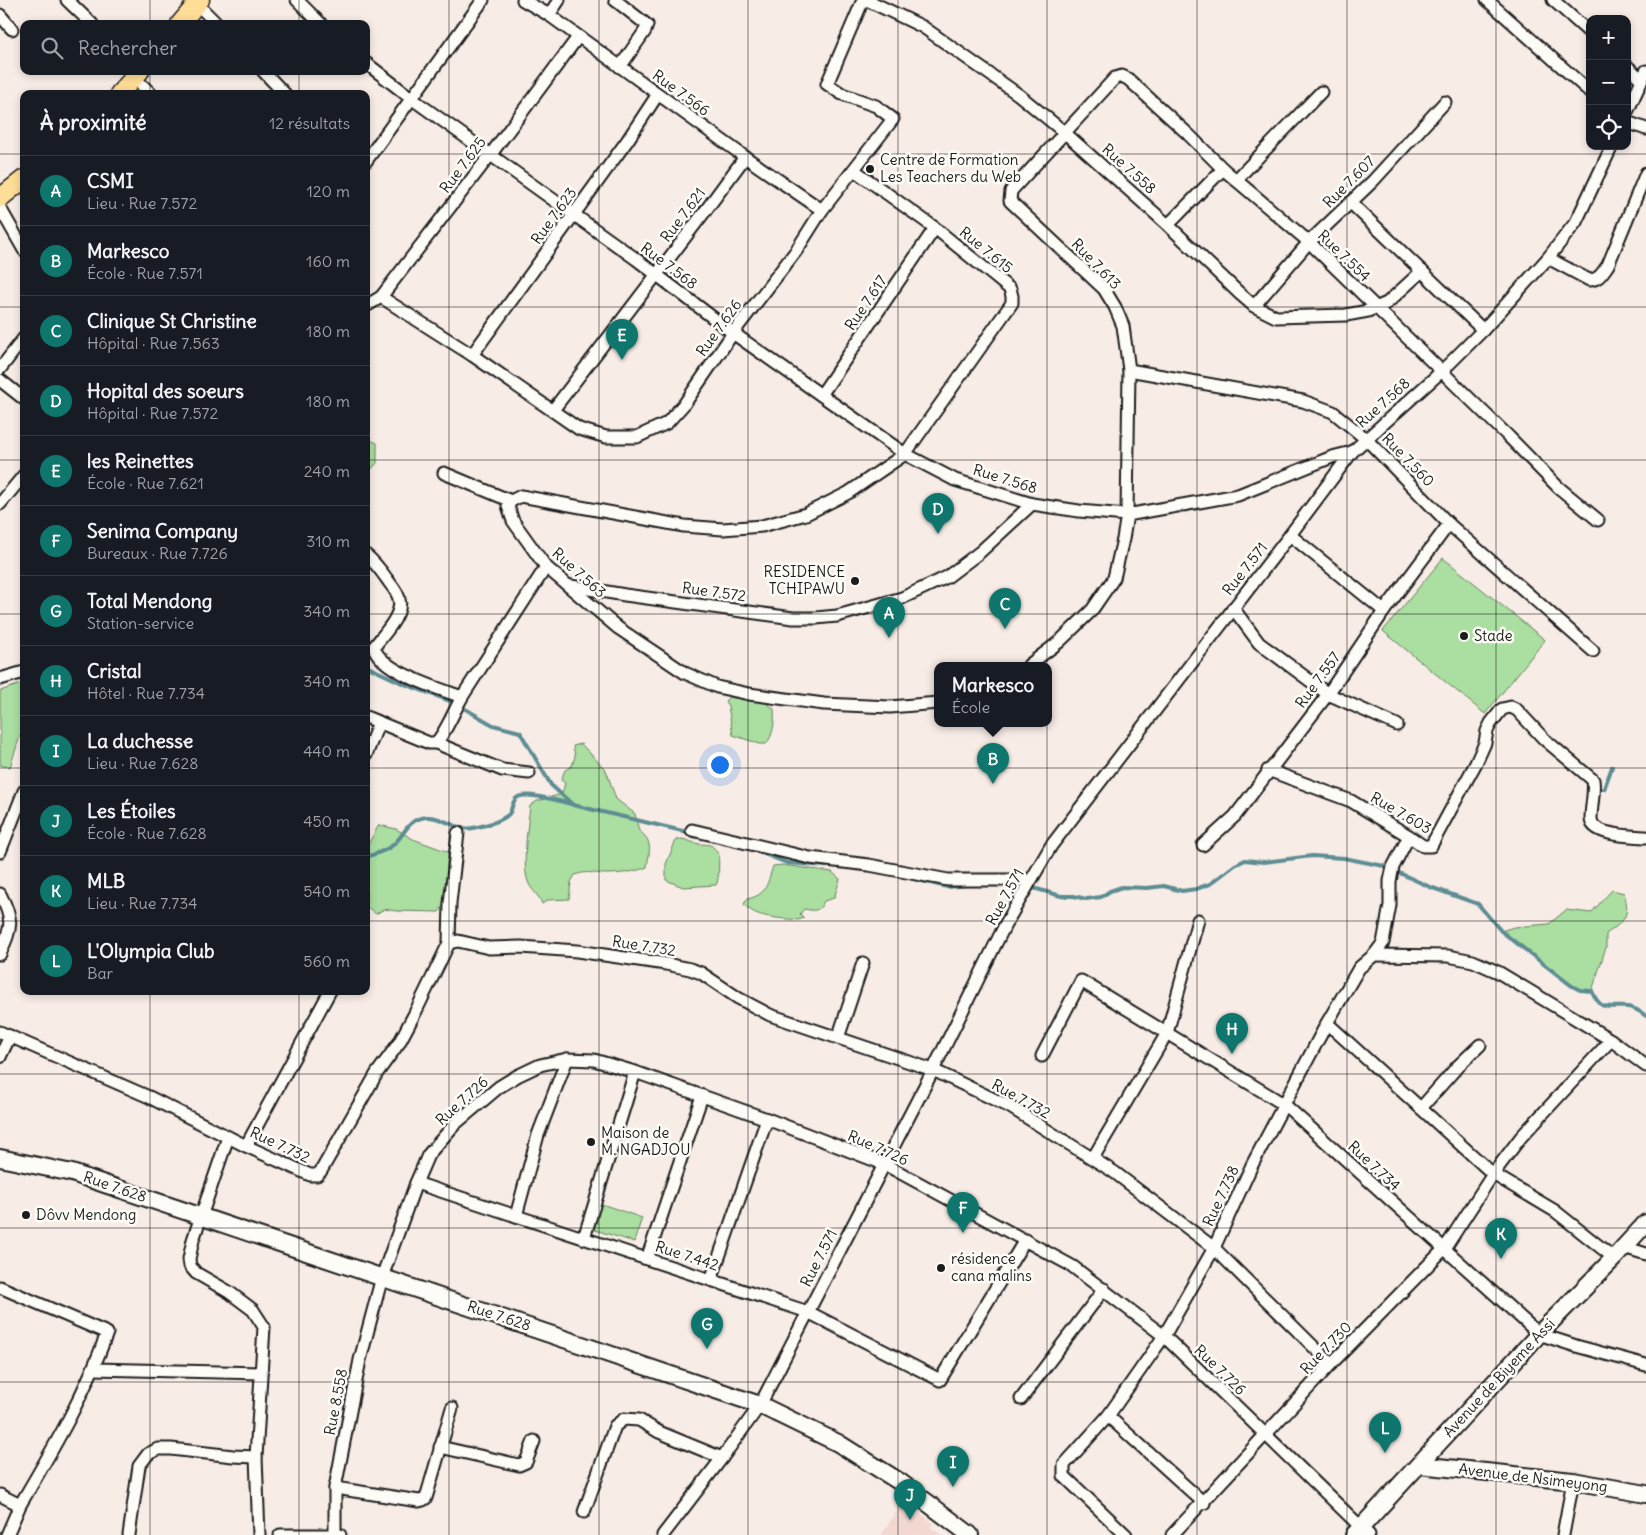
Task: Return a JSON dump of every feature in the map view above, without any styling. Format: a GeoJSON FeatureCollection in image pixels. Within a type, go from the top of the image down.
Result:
{"type":"FeatureCollection","features":[{"type":"Feature","properties":{"kind":"main road"},"geometry":{"type":"LineString","coordinates":[[183,20],[198,2]]}},
{"type":"Feature","properties":{"kind":"main road"},"geometry":{"type":"LineString","coordinates":[[123,90],[137,75]]}},
{"type":"Feature","properties":{"kind":"main road"},"geometry":{"type":"LineString","coordinates":[[0,198],[20,182]]}},
{"type":"Feature","properties":{"kind":"main road","name":"Rue 7.628"},"geometry":{"type":"LineString","coordinates":[[0,1158],[72,1173],[760,1404],[838,1442],[900,1482],[970,1535]]}},
{"type":"Feature","properties":{"kind":"main road","name":"Avenue de Biyeme Assi"},"geometry":{"type":"LineString","coordinates":[[1362,1533],[1419,1465],[1539,1334],[1646,1223]]}},
{"type":"Feature","properties":{"kind":"main road","name":"Avenue de Nsimeyong"},"geometry":{"type":"LineString","coordinates":[[1419,1465],[1573,1481],[1646,1494]]}},
{"type":"Feature","properties":{"kind":"street"},"geometry":{"type":"LineString","coordinates":[[68,0],[88,20]]}},
{"type":"Feature","properties":{"kind":"street"},"geometry":{"type":"LineString","coordinates":[[297,0],[317,20]]}},
{"type":"Feature","properties":{"kind":"street"},"geometry":{"type":"LineString","coordinates":[[370,155],[484,0]]}},
{"type":"Feature","properties":{"kind":"street","name":"Rue 7.566"},"geometry":{"type":"LineString","coordinates":[[524,0],[548,15],[822,210]]}},
{"type":"Feature","properties":{"kind":"street"},"geometry":{"type":"LineString","coordinates":[[548,15],[559,0]]}},
{"type":"Feature","properties":{"kind":"street"},"geometry":{"type":"LineString","coordinates":[[615,0],[647,26],[620,67]]}},
{"type":"Feature","properties":{"kind":"street","name":"Rue 7.626"},"geometry":{"type":"LineString","coordinates":[[381,297],[472,355],[579,429],[606,437],[637,437],[668,423],[685,403],[733,333],[796,251],[822,210],[893,118],[876,106],[842,94],[827,84],[863,0]]}},
{"type":"Feature","properties":{"kind":"street","name":"Rue 7.558"},"geometry":{"type":"LineString","coordinates":[[868,0],[923,27],[1019,95],[1064,132],[1168,225],[1254,306],[1276,317],[1346,315],[1368,312],[1377,308]]}},
{"type":"Feature","properties":{"kind":"street"},"geometry":{"type":"LineString","coordinates":[[1487,0],[1586,88]]}},
{"type":"Feature","properties":{"kind":"street"},"geometry":{"type":"LineString","coordinates":[[1553,0],[1586,29]]}},
{"type":"Feature","properties":{"kind":"street"},"geometry":{"type":"LineString","coordinates":[[198,2],[214,20]]}},
{"type":"Feature","properties":{"kind":"street"},"geometry":{"type":"LineString","coordinates":[[0,14],[12,28]]}},
{"type":"Feature","properties":{"kind":"street","name":"Rue 7.625"},"geometry":{"type":"LineString","coordinates":[[370,304],[381,297],[578,37]]}},
{"type":"Feature","properties":{"kind":"street","name":"Rue 7.568"},"geometry":{"type":"LineString","coordinates":[[370,66],[411,98],[657,274],[733,333],[904,454],[955,480],[1032,504],[1127,516],[1238,494],[1324,460],[1352,452],[1442,371],[1483,330],[1548,258],[1576,222],[1610,150]]}},
{"type":"Feature","properties":{"kind":"street"},"geometry":{"type":"LineString","coordinates":[[1630,105],[1644,75],[1631,68]]}},
{"type":"Feature","properties":{"kind":"street"},"geometry":{"type":"LineString","coordinates":[[137,75],[148,90]]}},
{"type":"Feature","properties":{"kind":"street"},"geometry":{"type":"LineString","coordinates":[[267,75],[281,90]]}},
{"type":"Feature","properties":{"kind":"street","name":"Rue 7.554"},"geometry":{"type":"LineString","coordinates":[[1064,132],[1111,81],[1122,76],[1128,79],[1182,128],[1223,169],[1309,242],[1558,487],[1598,520]]}},
{"type":"Feature","properties":{"kind":"street"},"geometry":{"type":"LineString","coordinates":[[1236,180],[1321,92]]}},
{"type":"Feature","properties":{"kind":"street","name":"Rue 7.623"},"geometry":{"type":"LineString","coordinates":[[472,355],[627,141],[658,94]]}},
{"type":"Feature","properties":{"kind":"street","name":"Rue 7.607"},"geometry":{"type":"LineString","coordinates":[[1254,306],[1309,242],[1373,181],[1445,102]]}},
{"type":"Feature","properties":{"kind":"street"},"geometry":{"type":"LineString","coordinates":[[1631,123],[1646,129]]}},
{"type":"Feature","properties":{"kind":"street","name":"Rue 7.613"},"geometry":{"type":"LineString","coordinates":[[1064,132],[1011,191],[1010,201],[1104,289],[1124,326],[1129,370],[1127,516]]}},
{"type":"Feature","properties":{"kind":"street","name":"Rue 7.621"},"geometry":{"type":"LineString","coordinates":[[553,410],[745,157]]}},
{"type":"Feature","properties":{"kind":"street"},"geometry":{"type":"LineString","coordinates":[[1168,225],[1223,169]]}},
{"type":"Feature","properties":{"kind":"street","name":"Rue 7.615"},"geometry":{"type":"LineString","coordinates":[[854,170],[935,228],[1010,289],[1012,296],[1012,303],[904,454]]}},
{"type":"Feature","properties":{"kind":"street"},"geometry":{"type":"LineString","coordinates":[[1548,258],[1589,280],[1599,277],[1608,265],[1646,172]]}},
{"type":"Feature","properties":{"kind":"street"},"geometry":{"type":"LineString","coordinates":[[1351,203],[1483,330]]}},
{"type":"Feature","properties":{"kind":"street"},"geometry":{"type":"LineString","coordinates":[[0,208],[20,243]]}},
{"type":"Feature","properties":{"kind":"street","name":"Rue 7.617"},"geometry":{"type":"LineString","coordinates":[[821,395],[935,228]]}},
{"type":"Feature","properties":{"kind":"street"},"geometry":{"type":"LineString","coordinates":[[1377,308],[1387,303],[1422,271]]}},
{"type":"Feature","properties":{"kind":"street"},"geometry":{"type":"LineString","coordinates":[[0,369],[20,343]]}},
{"type":"Feature","properties":{"kind":"street","name":"Rue 7.560"},"geometry":{"type":"LineString","coordinates":[[1129,370],[1303,400],[1333,412],[1366,439],[1449,524],[1593,651]]}},
{"type":"Feature","properties":{"kind":"street"},"geometry":{"type":"LineString","coordinates":[[0,380],[20,396]]}},
{"type":"Feature","properties":{"kind":"street","name":"Rue 7.571"},"geometry":{"type":"LineString","coordinates":[[663,1535],[722,1458],[760,1404],[1006,925],[1051,846],[1290,536],[1352,452]]}},
{"type":"Feature","properties":{"kind":"street"},"geometry":{"type":"LineString","coordinates":[[444,473],[511,501],[520,496],[684,526],[723,529],[762,526],[806,514],[848,493],[904,454]]}},
{"type":"Feature","properties":{"kind":"street"},"geometry":{"type":"LineString","coordinates":[[0,504],[20,479]]}},
{"type":"Feature","properties":{"kind":"street","name":"Rue 7.563"},"geometry":{"type":"LineString","coordinates":[[511,501],[508,506],[513,521],[546,567],[618,628],[686,673],[717,686],[749,694],[824,704],[890,707],[934,703]]}},
{"type":"Feature","properties":{"kind":"street","name":"Rue 7.572"},"geometry":{"type":"LineString","coordinates":[[569,585],[625,595],[793,618],[837,616],[902,598],[947,577],[980,552],[1032,504]]}},
{"type":"Feature","properties":{"kind":"street"},"geometry":{"type":"LineString","coordinates":[[1033,662],[1059,642],[1092,610],[1114,578],[1127,516]]}},
{"type":"Feature","properties":{"kind":"street","name":"Rue 7.557"},"geometry":{"type":"LineString","coordinates":[[1203,845],[1235,816],[1268,770],[1328,694],[1384,611],[1449,524]]}},
{"type":"Feature","properties":{"kind":"street"},"geometry":{"type":"LineString","coordinates":[[1290,536],[1384,611]]}},
{"type":"Feature","properties":{"kind":"street"},"geometry":{"type":"LineString","coordinates":[[370,558],[376,563],[396,591],[400,600],[398,613],[374,647],[379,657],[388,665],[431,686],[458,704]]}},
{"type":"Feature","properties":{"kind":"street"},"geometry":{"type":"LineString","coordinates":[[436,743],[442,736],[458,704],[546,567]]}},
{"type":"Feature","properties":{"kind":"street"},"geometry":{"type":"LineString","coordinates":[[1233,608],[1259,643],[1328,694],[1397,725]]}},
{"type":"Feature","properties":{"kind":"street"},"geometry":{"type":"LineString","coordinates":[[0,679],[20,673]]}},
{"type":"Feature","properties":{"kind":"street","name":"Rue 7.603"},"geometry":{"type":"LineString","coordinates":[[1268,770],[1351,802],[1423,846],[1431,846],[1476,763],[1491,723],[1502,709],[1510,706],[1517,710],[1544,739],[1593,780],[1591,820],[1593,825],[1601,832],[1646,837]]}},
{"type":"Feature","properties":{"kind":"street"},"geometry":{"type":"LineString","coordinates":[[370,719],[502,770],[529,773]]}},
{"type":"Feature","properties":{"kind":"street"},"geometry":{"type":"LineString","coordinates":[[370,745],[379,722]]}},
{"type":"Feature","properties":{"kind":"street"},"geometry":{"type":"LineString","coordinates":[[0,852],[20,801]]}},
{"type":"Feature","properties":{"kind":"street"},"geometry":{"type":"LineString","coordinates":[[692,830],[810,858],[868,865],[948,880],[1031,880]]}},
{"type":"Feature","properties":{"kind":"street"},"geometry":{"type":"LineString","coordinates":[[449,943],[450,903],[458,833]]}},
{"type":"Feature","properties":{"kind":"street","name":"Rue 7.738"},"geometry":{"type":"LineString","coordinates":[[1126,1535],[1064,1476],[1064,1465],[1108,1416],[1164,1336],[1214,1248],[1252,1166],[1327,1023],[1359,968],[1374,955],[1383,943],[1390,905],[1390,881],[1393,867],[1409,836]]}},
{"type":"Feature","properties":{"kind":"street"},"geometry":{"type":"LineString","coordinates":[[0,894],[8,908],[11,921],[10,931],[0,954]]}},
{"type":"Feature","properties":{"kind":"street"},"geometry":{"type":"LineString","coordinates":[[1093,1158],[1166,1033],[1198,920]]}},
{"type":"Feature","properties":{"kind":"street","name":"Rue 7.732"},"geometry":{"type":"LineString","coordinates":[[5,1034],[149,1097],[246,1146],[310,1175],[317,1175],[377,1073],[399,1043],[449,943],[458,941],[489,948],[521,947],[577,951],[690,969],[701,973],[738,998],[770,1015],[932,1070],[1010,1108],[1093,1158],[1214,1248],[1331,1364]]}},
{"type":"Feature","properties":{"kind":"street"},"geometry":{"type":"LineString","coordinates":[[1374,955],[1448,956],[1473,962],[1498,972],[1611,1040],[1646,1066]]}},
{"type":"Feature","properties":{"kind":"street"},"geometry":{"type":"LineString","coordinates":[[838,1038],[863,963]]}},
{"type":"Feature","properties":{"kind":"street","name":"Rue 7.734"},"geometry":{"type":"LineString","coordinates":[[1042,1056],[1081,981],[1284,1105],[1539,1334],[1646,1365]]}},
{"type":"Feature","properties":{"kind":"street"},"geometry":{"type":"LineString","coordinates":[[246,1146],[328,995]]}},
{"type":"Feature","properties":{"kind":"street"},"geometry":{"type":"LineString","coordinates":[[1327,1023],[1493,1174],[1619,1253],[1646,1254]]}},
{"type":"Feature","properties":{"kind":"street"},"geometry":{"type":"LineString","coordinates":[[0,1057],[5,1034]]}},
{"type":"Feature","properties":{"kind":"street","name":"Rue 7.730"},"geometry":{"type":"LineString","coordinates":[[1172,1535],[1331,1364],[1445,1248],[1493,1174],[1521,1137],[1611,1040]]}},
{"type":"Feature","properties":{"kind":"street"},"geometry":{"type":"LineString","coordinates":[[1421,1108],[1458,1066],[1480,1045]]}},
{"type":"Feature","properties":{"kind":"street"},"geometry":{"type":"LineString","coordinates":[[516,1216],[538,1135],[568,1059]]}},
{"type":"Feature","properties":{"kind":"street","name":"Rue 7.726"},"geometry":{"type":"LineString","coordinates":[[382,1277],[428,1155],[455,1124],[500,1086],[540,1065],[568,1059],[594,1060],[635,1072],[767,1119],[884,1164],[1072,1266],[1164,1336],[1266,1435],[1362,1533]]}},
{"type":"Feature","properties":{"kind":"street"},"geometry":{"type":"LineString","coordinates":[[584,1238],[635,1072]]}},
{"type":"Feature","properties":{"kind":"street"},"geometry":{"type":"LineString","coordinates":[[647,1259],[702,1096]]}},
{"type":"Feature","properties":{"kind":"street"},"geometry":{"type":"LineString","coordinates":[[711,1280],[767,1119]]}},
{"type":"Feature","properties":{"kind":"street"},"geometry":{"type":"LineString","coordinates":[[228,1137],[193,1240],[189,1259],[190,1266],[196,1273],[230,1292],[253,1310],[264,1327],[261,1403],[256,1457],[259,1535]]}},
{"type":"Feature","properties":{"kind":"street","name":"Rue 7.442"},"geometry":{"type":"LineString","coordinates":[[416,1183],[808,1312],[940,1380],[1025,1240]]}},
{"type":"Feature","properties":{"kind":"street","name":"Rue 8.558"},"geometry":{"type":"LineString","coordinates":[[336,1535],[335,1488],[360,1360],[382,1277]]}},
{"type":"Feature","properties":{"kind":"street"},"geometry":{"type":"LineString","coordinates":[[0,1287],[107,1333],[94,1369],[62,1434],[20,1505],[8,1535]]}},
{"type":"Feature","properties":{"kind":"street"},"geometry":{"type":"LineString","coordinates":[[1021,1399],[1104,1289]]}},
{"type":"Feature","properties":{"kind":"street"},"geometry":{"type":"LineString","coordinates":[[94,1369],[261,1373]]}},
{"type":"Feature","properties":{"kind":"street"},"geometry":{"type":"LineString","coordinates":[[335,1488],[419,1501],[426,1498],[452,1408]]}},
{"type":"Feature","properties":{"kind":"street"},"geometry":{"type":"LineString","coordinates":[[1108,1416],[1204,1502]]}},
{"type":"Feature","properties":{"kind":"street"},"geometry":{"type":"LineString","coordinates":[[584,1512],[615,1426],[624,1419],[639,1420],[659,1432],[722,1458]]}},
{"type":"Feature","properties":{"kind":"street"},"geometry":{"type":"LineString","coordinates":[[440,1448],[519,1465],[526,1462],[534,1441]]}},
{"type":"Feature","properties":{"kind":"street"},"geometry":{"type":"LineString","coordinates":[[130,1535],[139,1466],[148,1454],[158,1449],[171,1449],[256,1457]]}},
{"type":"Feature","properties":{"kind":"street"},"geometry":{"type":"LineString","coordinates":[[1563,1535],[1573,1481]]}},
{"type":"Feature","properties":{"kind":"street"},"geometry":{"type":"LineString","coordinates":[[0,1495],[20,1505]]}},
{"type":"Feature","properties":{"kind":"street"},"geometry":{"type":"LineString","coordinates":[[280,1535],[336,1535]]}},
{"type":"Feature","properties":{"kind":"shaded area"},"geometry":{"type":"Polygon","coordinates":[[[901,1505],[918,1516],[920,1513],[933,1523],[930,1527],[942,1535],[881,1535],[901,1505]]]}},
{"type":"Feature","properties":{"kind":"green space"},"geometry":{"type":"Polygon","coordinates":[[[370,440],[377,443],[377,463],[370,471],[370,440]]]}},
{"type":"Feature","properties":{"kind":"green space","name":"Stade"},"geometry":{"type":"Polygon","coordinates":[[[1443,558],[1545,640],[1485,714],[1383,631],[1443,558]]]}},
{"type":"Feature","properties":{"kind":"green space"},"geometry":{"type":"Polygon","coordinates":[[[20,684],[20,736],[10,767],[0,765],[0,691],[20,684]]]}},
{"type":"Feature","properties":{"kind":"green space"},"geometry":{"type":"Polygon","coordinates":[[[729,697],[766,703],[774,709],[771,736],[766,744],[760,744],[733,735],[728,706],[725,701],[729,697]]]}},
{"type":"Feature","properties":{"kind":"green space"},"geometry":{"type":"Polygon","coordinates":[[[581,744],[606,770],[616,799],[635,814],[639,831],[649,843],[647,867],[622,873],[587,872],[575,875],[571,882],[569,899],[548,900],[542,904],[529,884],[527,877],[526,846],[530,806],[537,801],[562,794],[565,783],[561,780],[565,770],[572,766],[575,756],[573,746],[581,744]]]}},
{"type":"Feature","properties":{"kind":"green space"},"geometry":{"type":"Polygon","coordinates":[[[379,825],[396,829],[413,839],[451,853],[447,892],[439,912],[384,909],[376,914],[370,909],[370,841],[379,825]]]}},
{"type":"Feature","properties":{"kind":"green space"},"geometry":{"type":"Polygon","coordinates":[[[682,839],[697,844],[711,845],[719,855],[716,885],[683,887],[666,880],[666,864],[676,840],[682,839]]]}},
{"type":"Feature","properties":{"kind":"green space"},"geometry":{"type":"Polygon","coordinates":[[[783,865],[832,872],[840,879],[834,898],[824,901],[816,910],[804,909],[800,914],[804,918],[798,920],[769,917],[749,909],[744,904],[747,899],[762,892],[773,866],[783,865]]]}},
{"type":"Feature","properties":{"kind":"green space"},"geometry":{"type":"Polygon","coordinates":[[[1612,890],[1624,893],[1627,908],[1621,922],[1606,934],[1606,947],[1592,991],[1580,990],[1572,986],[1501,931],[1514,927],[1549,924],[1566,910],[1591,913],[1612,890]]]}},
{"type":"Feature","properties":{"kind":"green space"},"geometry":{"type":"Polygon","coordinates":[[[599,1203],[642,1218],[634,1242],[592,1229],[599,1203]]]}},
{"type":"Feature","properties":{"kind":"waterway"},"geometry":{"type":"LineString","coordinates":[[370,668],[404,684],[455,703],[493,725],[520,732],[551,785],[573,805],[691,833]]}},
{"type":"Feature","properties":{"kind":"waterway"},"geometry":{"type":"LineString","coordinates":[[1604,789],[1612,767]]}},
{"type":"Feature","properties":{"kind":"waterway"},"geometry":{"type":"LineString","coordinates":[[370,856],[391,846],[409,825],[421,818],[434,818],[460,827],[473,828],[506,817],[518,797],[529,796],[571,804]]}},
{"type":"Feature","properties":{"kind":"waterway"},"geometry":{"type":"LineString","coordinates":[[751,849],[787,863],[826,866]]}},
{"type":"Feature","properties":{"kind":"waterway"},"geometry":{"type":"LineString","coordinates":[[1030,887],[1061,896],[1074,896],[1086,899],[1101,897],[1110,891],[1122,887],[1147,888],[1164,886],[1182,891],[1196,889],[1210,884],[1235,865],[1245,860],[1264,862],[1312,856],[1344,858],[1384,866],[1430,887],[1478,904],[1501,931],[1572,986],[1580,990],[1592,991],[1595,998],[1602,1005],[1630,1008],[1646,1016]]}},
{"type":"Feature","properties":{"kind":"waterway"},"geometry":{"type":"LineString","coordinates":[[905,877],[947,887],[967,885]]}},
{"type":"Feature","properties":{"kind":"place","name":"Centre de Formation Les Teachers du Web"},"geometry":{"type":"Point","coordinates":[870,169]}},
{"type":"Feature","properties":{"kind":"place","name":"les Reinettes"},"geometry":{"type":"Point","coordinates":[622,360]}},
{"type":"Feature","properties":{"kind":"place","name":"Hopital des soeurs"},"geometry":{"type":"Point","coordinates":[938,534]}},
{"type":"Feature","properties":{"kind":"place","name":"RESIDENCE TCHIPAWU"},"geometry":{"type":"Point","coordinates":[855,581]}},
{"type":"Feature","properties":{"kind":"place","name":"Clinique St Christine"},"geometry":{"type":"Point","coordinates":[1005,629]}},
{"type":"Feature","properties":{"kind":"place","name":"Stade"},"geometry":{"type":"Point","coordinates":[1464,636]}},
{"type":"Feature","properties":{"kind":"place","name":"CSMI"},"geometry":{"type":"Point","coordinates":[889,638]}},
{"type":"Feature","properties":{"kind":"place","name":"Markesco"},"geometry":{"type":"Point","coordinates":[993,784]}},
{"type":"Feature","properties":{"kind":"place","name":"Cristal"},"geometry":{"type":"Point","coordinates":[1232,1054]}},
{"type":"Feature","properties":{"kind":"place","name":"Maison de M. NGADJOU"},"geometry":{"type":"Point","coordinates":[591,1142]}},
{"type":"Feature","properties":{"kind":"place","name":"Dôvv Mendong"},"geometry":{"type":"Point","coordinates":[26,1215]}},
{"type":"Feature","properties":{"kind":"place","name":"Senima Company"},"geometry":{"type":"Point","coordinates":[963,1233]}},
{"type":"Feature","properties":{"kind":"place","name":"MLB"},"geometry":{"type":"Point","coordinates":[1501,1259]}},
{"type":"Feature","properties":{"kind":"place","name":"résidence cana malins"},"geometry":{"type":"Point","coordinates":[941,1268]}},
{"type":"Feature","properties":{"kind":"place","name":"Total Mendong"},"geometry":{"type":"Point","coordinates":[707,1349]}},
{"type":"Feature","properties":{"kind":"place","name":"L'Olympia Club"},"geometry":{"type":"Point","coordinates":[1385,1453]}},
{"type":"Feature","properties":{"kind":"place","name":"La duchesse"},"geometry":{"type":"Point","coordinates":[953,1487]}},
{"type":"Feature","properties":{"kind":"place","name":"Les Étoiles"},"geometry":{"type":"Point","coordinates":[910,1520]}}]}
